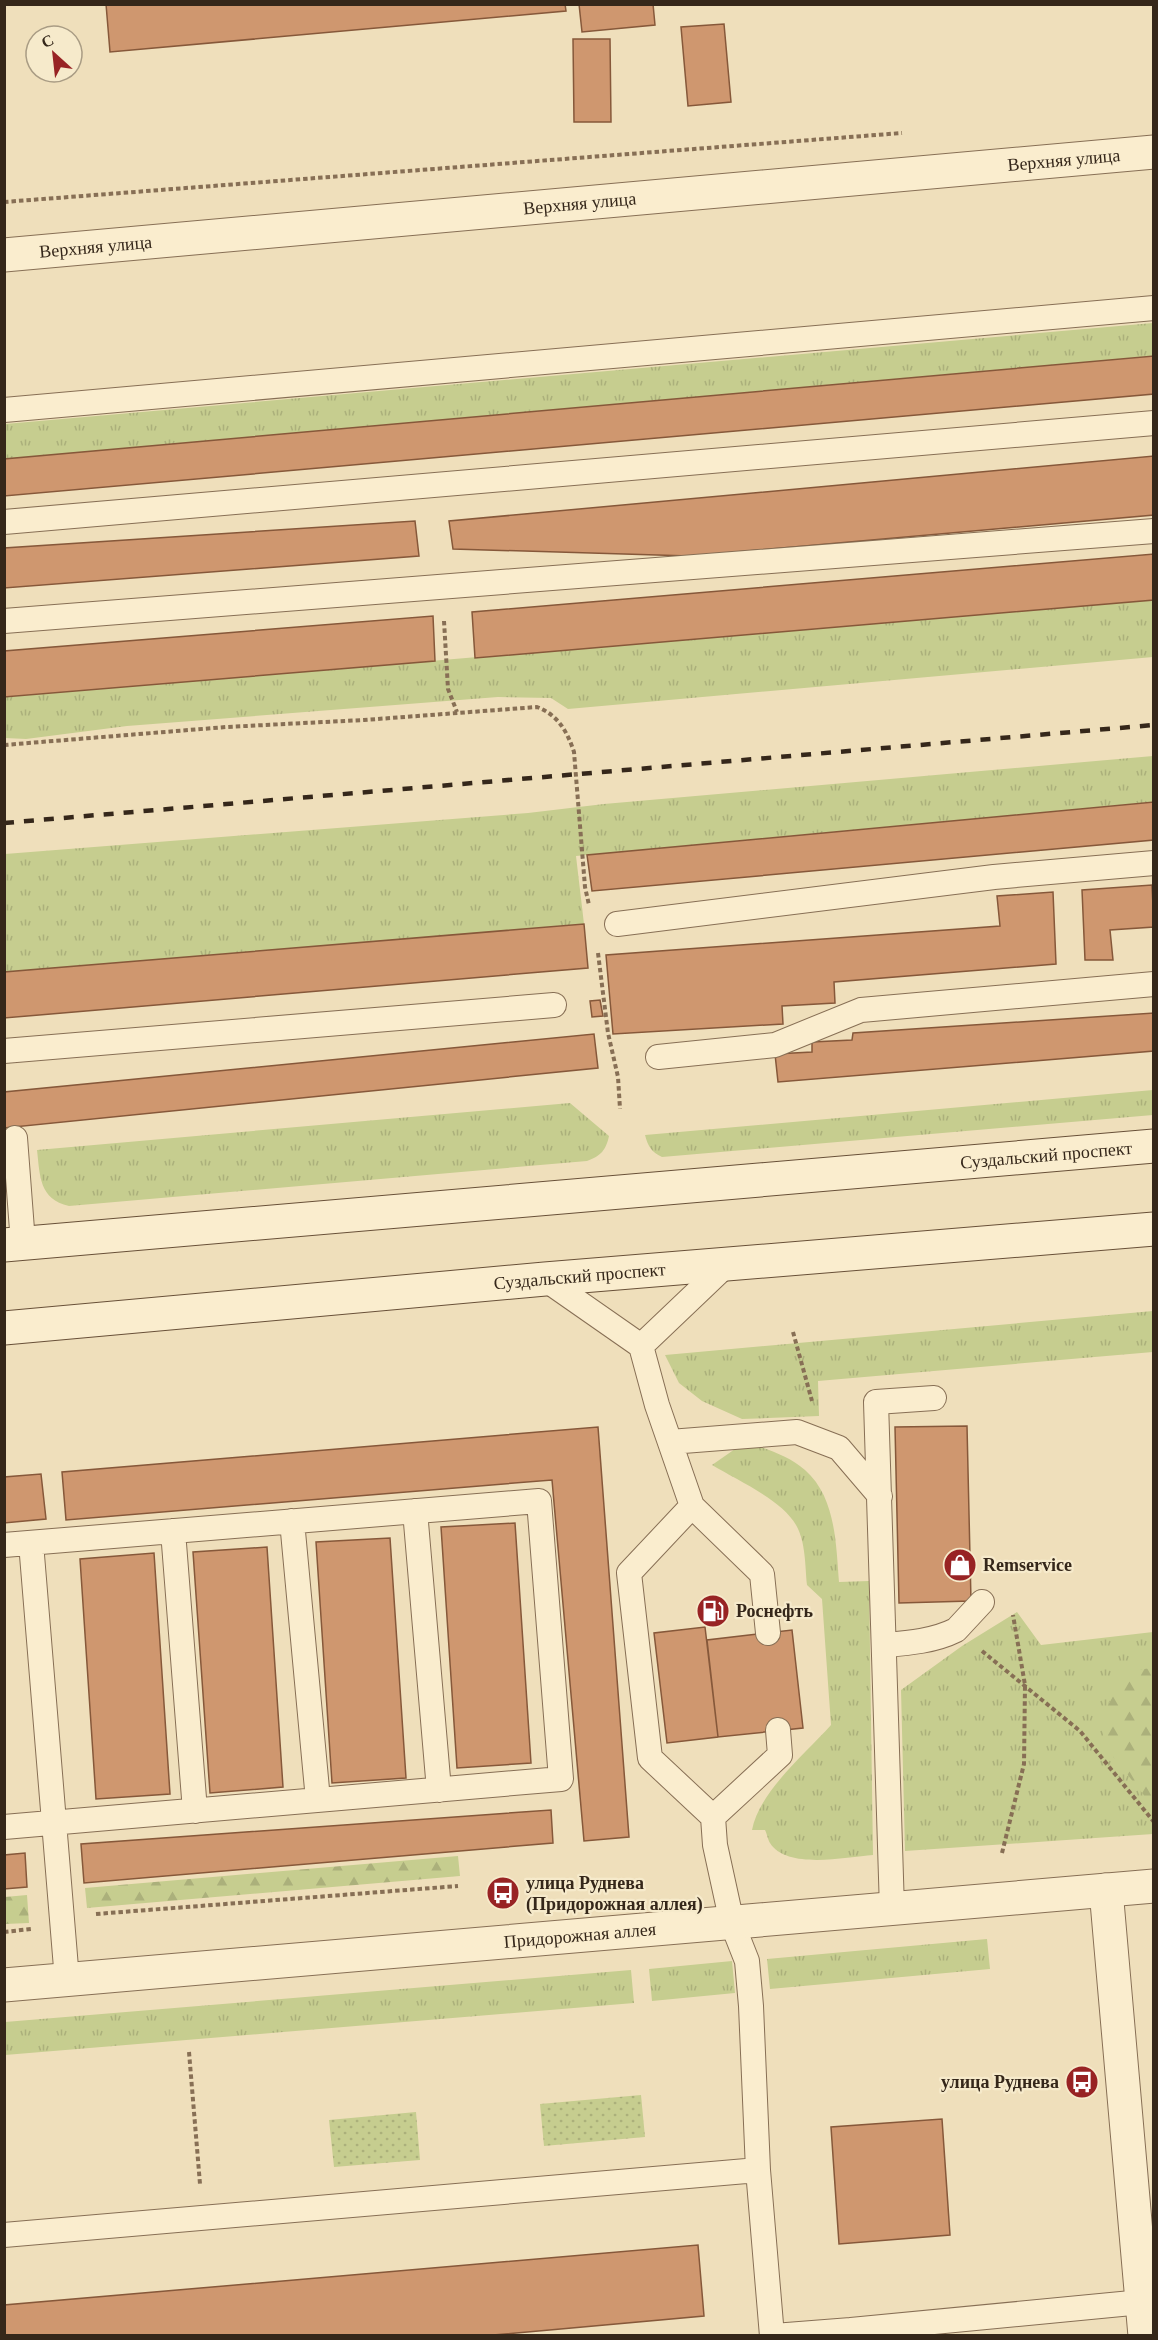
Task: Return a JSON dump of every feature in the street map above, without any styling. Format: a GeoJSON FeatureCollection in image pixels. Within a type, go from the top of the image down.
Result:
{"type":"FeatureCollection","features":[{"type":"Feature","properties":{"kind":"street","name":"Верхняя улица"},"geometry":{"type":"LineString","coordinates":[[4,255],[1154,152]]}},
{"type":"Feature","properties":{"kind":"street","name":"Суздальский проспект"},"geometry":{"type":"LineString","coordinates":[[14,1244],[1154,1146]]}},
{"type":"Feature","properties":{"kind":"street","name":"Суздальский проспект"},"geometry":{"type":"LineString","coordinates":[[4,1328],[545,1279],[1154,1229]]}},
{"type":"Feature","properties":{"kind":"street","name":"Придорожная аллея"},"geometry":{"type":"LineString","coordinates":[[4,1985],[1154,1886]]}},
{"type":"Feature","properties":{"kind":"street"},"geometry":{"type":"LineString","coordinates":[[1106,1890],[1145,2336]]}},
{"type":"Feature","properties":{"kind":"lane"},"geometry":{"type":"LineString","coordinates":[[4,410],[1154,308]]}},
{"type":"Feature","properties":{"kind":"lane"},"geometry":{"type":"LineString","coordinates":[[4,522],[1154,423]]}},
{"type":"Feature","properties":{"kind":"lane"},"geometry":{"type":"LineString","coordinates":[[4,621],[1154,531]]}},
{"type":"Feature","properties":{"kind":"lane"},"geometry":{"type":"LineString","coordinates":[[617,924],[994,877],[1154,863]]}},
{"type":"Feature","properties":{"kind":"lane"},"geometry":{"type":"LineString","coordinates":[[658,1057],[775,1045],[861,1010],[1154,984]]}},
{"type":"Feature","properties":{"kind":"lane"},"geometry":{"type":"LineString","coordinates":[[4,1051],[554,1005]]}},
{"type":"Feature","properties":{"kind":"lane"},"geometry":{"type":"LineString","coordinates":[[14,1244],[15,1138]]}},
{"type":"Feature","properties":{"kind":"lane"},"geometry":{"type":"LineString","coordinates":[[641,1346],[726,1265]]}},
{"type":"Feature","properties":{"kind":"lane"},"geometry":{"type":"LineString","coordinates":[[545,1279],[641,1346],[692,1506],[762,1574],[768,1633]]}},
{"type":"Feature","properties":{"kind":"lane"},"geometry":{"type":"LineString","coordinates":[[892,1909],[876,1402],[934,1398]]}},
{"type":"Feature","properties":{"kind":"lane"},"geometry":{"type":"LineString","coordinates":[[670,1442],[797,1432],[839,1448],[880,1497]]}},
{"type":"Feature","properties":{"kind":"lane"},"geometry":{"type":"LineString","coordinates":[[4,1545],[539,1501],[561,1779],[4,1827]]}},
{"type":"Feature","properties":{"kind":"lane"},"geometry":{"type":"LineString","coordinates":[[692,1506],[629,1573],[650,1758],[713,1817],[714,1845],[732,1923],[747,1961],[758,2170],[773,2336],[852,2333],[1142,2302]]}},
{"type":"Feature","properties":{"kind":"lane"},"geometry":{"type":"LineString","coordinates":[[415,1511],[439,1790]]}},
{"type":"Feature","properties":{"kind":"lane"},"geometry":{"type":"LineString","coordinates":[[292,1521],[318,1800]]}},
{"type":"Feature","properties":{"kind":"lane"},"geometry":{"type":"LineString","coordinates":[[173,1531],[195,1811]]}},
{"type":"Feature","properties":{"kind":"lane"},"geometry":{"type":"LineString","coordinates":[[31,1543],[68,1980]]}},
{"type":"Feature","properties":{"kind":"lane"},"geometry":{"type":"LineString","coordinates":[[885,1645],[918,1642],[956,1629],[982,1602]]}},
{"type":"Feature","properties":{"kind":"lane"},"geometry":{"type":"LineString","coordinates":[[713,1817],[780,1755],[778,1730]]}},
{"type":"Feature","properties":{"kind":"lane"},"geometry":{"type":"LineString","coordinates":[[4,2235],[758,2170]]}},
{"type":"Feature","properties":{"kind":"path"},"geometry":{"type":"LineString","coordinates":[[4,202],[905,133]]}},
{"type":"Feature","properties":{"kind":"path"},"geometry":{"type":"LineString","coordinates":[[437,587],[443,600],[448,689],[457,712]]}},
{"type":"Feature","properties":{"kind":"path"},"geometry":{"type":"LineString","coordinates":[[4,745],[46,743],[95,736],[537,707],[549,711],[568,733],[574,752],[585,887],[590,909]]}},
{"type":"Feature","properties":{"kind":"path"},"geometry":{"type":"LineString","coordinates":[[596,942],[608,1033],[618,1077],[620,1109]]}},
{"type":"Feature","properties":{"kind":"path"},"geometry":{"type":"LineString","coordinates":[[793,1332],[824,1442]]}},
{"type":"Feature","properties":{"kind":"path"},"geometry":{"type":"LineString","coordinates":[[1002,1853],[1024,1764],[1024,1685],[1012,1609]]}},
{"type":"Feature","properties":{"kind":"path"},"geometry":{"type":"LineString","coordinates":[[956,1629],[1080,1731],[1154,1822]]}},
{"type":"Feature","properties":{"kind":"path"},"geometry":{"type":"LineString","coordinates":[[4,1932],[29,1930],[62,1917],[458,1886]]}},
{"type":"Feature","properties":{"kind":"path"},"geometry":{"type":"LineString","coordinates":[[189,2052],[202,2218]]}},
{"type":"Feature","properties":{"kind":"green space"},"geometry":{"type":"Polygon","coordinates":[[[1153,323],[1153,356],[5,459],[5,424],[1153,323]]]}},
{"type":"Feature","properties":{"kind":"green space"},"geometry":{"type":"Polygon","coordinates":[[[1153,600],[1153,657],[568,709],[551,698],[498,697],[127,726],[26,739],[5,738],[5,697],[1153,600]]]}},
{"type":"Feature","properties":{"kind":"green space"},"geometry":{"type":"Polygon","coordinates":[[[1153,756],[1153,802],[576,856],[584,924],[5,972],[5,854],[528,813],[604,804],[1153,756]]]}},
{"type":"Feature","properties":{"kind":"green space"},"geometry":{"type":"Polygon","coordinates":[[[1153,1090],[1153,1115],[662,1157],[650,1148],[645,1135],[1153,1090]]]}},
{"type":"Feature","properties":{"kind":"green space"},"geometry":{"type":"Polygon","coordinates":[[[570,1103],[609,1136],[602,1152],[587,1161],[69,1206],[59,1203],[46,1192],[37,1150],[570,1103]]]}},
{"type":"Feature","properties":{"kind":"green space"},"geometry":{"type":"Polygon","coordinates":[[[1153,1311],[1153,1352],[818,1381],[819,1416],[742,1419],[702,1401],[679,1383],[665,1355],[1153,1311]]]}},
{"type":"Feature","properties":{"kind":"green space"},"geometry":{"type":"Polygon","coordinates":[[[751,1444],[793,1461],[815,1481],[829,1508],[835,1537],[839,1582],[869,1581],[873,1855],[818,1860],[789,1857],[770,1843],[765,1830],[752,1830],[756,1816],[773,1788],[831,1725],[822,1599],[807,1585],[802,1539],[796,1525],[770,1499],[712,1465],[735,1449],[751,1444]]]}},
{"type":"Feature","properties":{"kind":"green space"},"geometry":{"type":"Polygon","coordinates":[[[1017,1612],[1041,1645],[1153,1632],[1153,1834],[905,1851],[901,1690],[962,1646],[1017,1612]]]}},
{"type":"Feature","properties":{"kind":"green space"},"geometry":{"type":"Polygon","coordinates":[[[1153,1668],[1154,1804],[1151,1804],[1103,1744],[1103,1714],[1126,1671],[1153,1668]]]}},
{"type":"Feature","properties":{"kind":"green space"},"geometry":{"type":"Polygon","coordinates":[[[458,1856],[460,1876],[87,1908],[85,1888],[458,1856]]]}},
{"type":"Feature","properties":{"kind":"green space"},"geometry":{"type":"Polygon","coordinates":[[[27,1895],[29,1923],[5,1924],[5,1897],[27,1895]]]}},
{"type":"Feature","properties":{"kind":"green space"},"geometry":{"type":"Polygon","coordinates":[[[987,1939],[990,1969],[770,1989],[767,1959],[987,1939]]]}},
{"type":"Feature","properties":{"kind":"green space"},"geometry":{"type":"Polygon","coordinates":[[[732,1961],[735,1993],[652,2001],[649,1969],[732,1961]]]}},
{"type":"Feature","properties":{"kind":"green space"},"geometry":{"type":"Polygon","coordinates":[[[631,1970],[634,2003],[5,2055],[5,2022],[631,1970]]]}},
{"type":"Feature","properties":{"kind":"green space"},"geometry":{"type":"Polygon","coordinates":[[[641,2095],[645,2137],[544,2146],[540,2104],[641,2095]]]}},
{"type":"Feature","properties":{"kind":"green space"},"geometry":{"type":"Polygon","coordinates":[[[416,2112],[420,2160],[334,2167],[329,2120],[416,2112]]]}},
{"type":"Feature","properties":{"kind":"building"},"geometry":{"type":"Polygon","coordinates":[[[106,4],[565,4],[566,11],[110,52],[106,4]]]}},
{"type":"Feature","properties":{"kind":"building"},"geometry":{"type":"Polygon","coordinates":[[[579,4],[653,4],[655,25],[582,32],[579,4]]]}},
{"type":"Feature","properties":{"kind":"building"},"geometry":{"type":"Polygon","coordinates":[[[724,24],[731,102],[688,106],[681,27],[724,24]]]}},
{"type":"Feature","properties":{"kind":"building"},"geometry":{"type":"Polygon","coordinates":[[[573,39],[610,39],[611,122],[574,122],[573,39]]]}},
{"type":"Feature","properties":{"kind":"building"},"geometry":{"type":"Polygon","coordinates":[[[1154,356],[1154,394],[4,496],[4,459],[1154,356]]]}},
{"type":"Feature","properties":{"kind":"building"},"geometry":{"type":"Polygon","coordinates":[[[1154,456],[1154,515],[690,556],[453,549],[449,521],[1154,456]]]}},
{"type":"Feature","properties":{"kind":"building"},"geometry":{"type":"Polygon","coordinates":[[[415,521],[419,556],[4,588],[4,548],[415,521]]]}},
{"type":"Feature","properties":{"kind":"building"},"geometry":{"type":"Polygon","coordinates":[[[1154,554],[1154,600],[475,658],[472,612],[1154,554]]]}},
{"type":"Feature","properties":{"kind":"building"},"geometry":{"type":"Polygon","coordinates":[[[433,616],[435,661],[4,697],[4,651],[433,616]]]}},
{"type":"Feature","properties":{"kind":"building"},"geometry":{"type":"Polygon","coordinates":[[[1154,802],[1154,840],[592,891],[587,855],[1154,802]]]}},
{"type":"Feature","properties":{"kind":"building"},"geometry":{"type":"Polygon","coordinates":[[[1152,885],[1154,927],[1110,930],[1113,960],[1085,960],[1082,890],[1152,885]]]}},
{"type":"Feature","properties":{"kind":"building"},"geometry":{"type":"Polygon","coordinates":[[[1053,892],[1056,964],[834,982],[835,1003],[782,1006],[783,1024],[613,1034],[606,955],[1000,926],[997,896],[1053,892]]]}},
{"type":"Feature","properties":{"kind":"building"},"geometry":{"type":"Polygon","coordinates":[[[584,924],[588,968],[4,1018],[4,972],[584,924]]]}},
{"type":"Feature","properties":{"kind":"building"},"geometry":{"type":"Polygon","coordinates":[[[600,1000],[603,1016],[592,1017],[590,1001],[600,1000]]]}},
{"type":"Feature","properties":{"kind":"building"},"geometry":{"type":"Polygon","coordinates":[[[1154,1013],[1154,1051],[778,1082],[775,1054],[812,1052],[812,1042],[852,1040],[853,1033],[1154,1013]]]}},
{"type":"Feature","properties":{"kind":"building"},"geometry":{"type":"Polygon","coordinates":[[[594,1034],[598,1068],[4,1128],[4,1092],[594,1034]]]}},
{"type":"Feature","properties":{"kind":"building"},"geometry":{"type":"Polygon","coordinates":[[[967,1426],[971,1601],[899,1603],[895,1427],[967,1426]]]}},
{"type":"Feature","properties":{"kind":"building"},"geometry":{"type":"Polygon","coordinates":[[[598,1427],[629,1837],[584,1841],[552,1480],[66,1520],[62,1472],[598,1427]]]}},
{"type":"Feature","properties":{"kind":"building"},"geometry":{"type":"Polygon","coordinates":[[[41,1474],[46,1519],[4,1523],[4,1477],[41,1474]]]}},
{"type":"Feature","properties":{"kind":"building"},"geometry":{"type":"Polygon","coordinates":[[[515,1523],[531,1763],[457,1768],[441,1527],[515,1523]]]}},
{"type":"Feature","properties":{"kind":"building"},"geometry":{"type":"Polygon","coordinates":[[[390,1538],[406,1778],[332,1783],[316,1542],[390,1538]]]}},
{"type":"Feature","properties":{"kind":"building"},"geometry":{"type":"Polygon","coordinates":[[[267,1547],[283,1787],[210,1793],[193,1552],[267,1547]]]}},
{"type":"Feature","properties":{"kind":"building"},"geometry":{"type":"Polygon","coordinates":[[[154,1553],[170,1794],[96,1799],[80,1559],[154,1553]]]}},
{"type":"Feature","properties":{"kind":"building"},"geometry":{"type":"Polygon","coordinates":[[[705,1627],[718,1737],[667,1743],[654,1633],[705,1627]]]}},
{"type":"Feature","properties":{"kind":"building"},"geometry":{"type":"Polygon","coordinates":[[[792,1630],[803,1728],[718,1737],[707,1640],[792,1630]]]}},
{"type":"Feature","properties":{"kind":"building"},"geometry":{"type":"Polygon","coordinates":[[[551,1810],[553,1843],[84,1883],[81,1844],[551,1810]]]}},
{"type":"Feature","properties":{"kind":"building"},"geometry":{"type":"Polygon","coordinates":[[[25,1853],[27,1887],[4,1889],[4,1855],[25,1853]]]}},
{"type":"Feature","properties":{"kind":"building"},"geometry":{"type":"Polygon","coordinates":[[[942,2119],[950,2235],[839,2244],[831,2127],[942,2119]]]}},
{"type":"Feature","properties":{"kind":"building"},"geometry":{"type":"Polygon","coordinates":[[[698,2245],[704,2316],[482,2336],[4,2336],[4,2305],[698,2245]]]}},
{"type":"Feature","properties":{"kind":"railway"},"geometry":{"type":"LineString","coordinates":[[4,823],[1154,725]]}},
{"type":"Feature","properties":{"kind":"place","name":"Remservice"},"geometry":{"type":"Point","coordinates":[960,1565]}},
{"type":"Feature","properties":{"kind":"place","name":"Роснефть"},"geometry":{"type":"Point","coordinates":[713,1611]}},
{"type":"Feature","properties":{"kind":"place","name":"улица Руднева (Придорожная аллея)"},"geometry":{"type":"Point","coordinates":[503,1893]}},
{"type":"Feature","properties":{"kind":"place","name":"улица Руднева"},"geometry":{"type":"Point","coordinates":[1082,2082]}}]}
